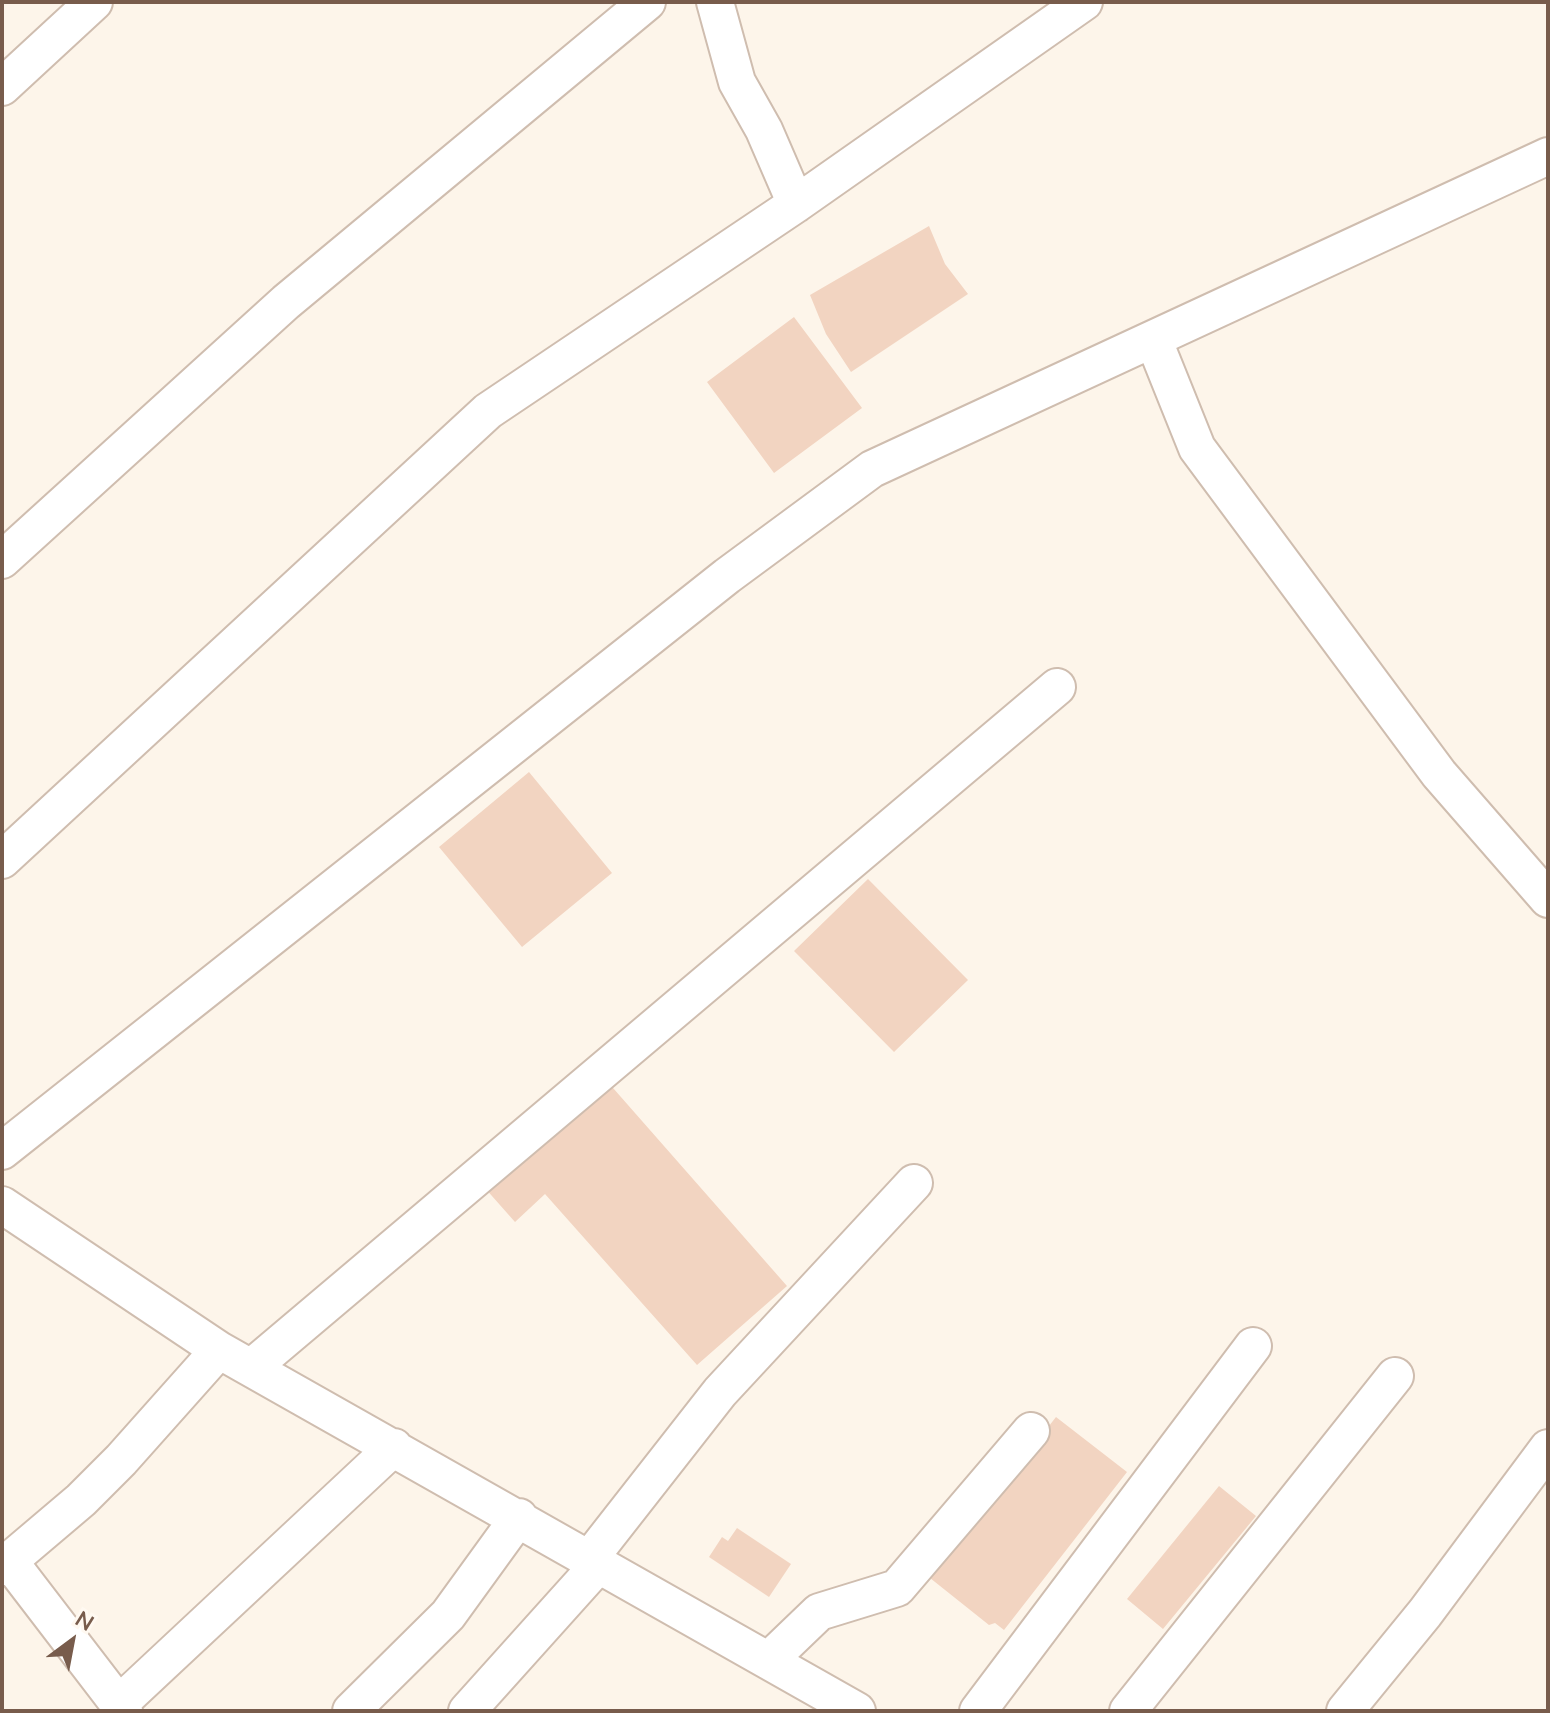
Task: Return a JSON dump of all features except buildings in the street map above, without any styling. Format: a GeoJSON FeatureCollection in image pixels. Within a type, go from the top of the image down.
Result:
{"type":"FeatureCollection","features":[{"type":"Feature","properties":{"kind":"street"},"geometry":{"type":"LineString","coordinates":[[2,87],[94,2]]}},
{"type":"Feature","properties":{"kind":"street"},"geometry":{"type":"LineString","coordinates":[[2,560],[286,302],[647,2]]}},
{"type":"Feature","properties":{"kind":"street"},"geometry":{"type":"LineString","coordinates":[[715,2],[737,82],[764,130],[796,204]]}},
{"type":"Feature","properties":{"kind":"street"},"geometry":{"type":"LineString","coordinates":[[2,860],[488,411],[796,204],[1084,2]]}},
{"type":"Feature","properties":{"kind":"street"},"geometry":{"type":"LineString","coordinates":[[2,1151],[727,576],[872,469],[1548,156]]}},
{"type":"Feature","properties":{"kind":"street"},"geometry":{"type":"LineString","coordinates":[[1154,341],[1197,448],[1439,774],[1548,899]]}},
{"type":"Feature","properties":{"kind":"street"},"geometry":{"type":"LineString","coordinates":[[252,1367],[1057,687]]}},
{"type":"Feature","properties":{"kind":"street"},"geometry":{"type":"LineString","coordinates":[[467,1711],[595,1561],[720,1392],[914,1183]]}},
{"type":"Feature","properties":{"kind":"street"},"geometry":{"type":"LineString","coordinates":[[2,1205],[219,1350],[857,1711]]}},
{"type":"Feature","properties":{"kind":"street"},"geometry":{"type":"LineString","coordinates":[[978,1711],[1253,1346]]}},
{"type":"Feature","properties":{"kind":"street"},"geometry":{"type":"LineString","coordinates":[[219,1350],[121,1460],[6,1564],[121,1708],[394,1447]]}},
{"type":"Feature","properties":{"kind":"street"},"geometry":{"type":"LineString","coordinates":[[1128,1711],[1395,1376]]}},
{"type":"Feature","properties":{"kind":"street"},"geometry":{"type":"LineString","coordinates":[[769,1660],[819,1612],[897,1588],[1031,1431]]}},
{"type":"Feature","properties":{"kind":"street"},"geometry":{"type":"LineString","coordinates":[[1345,1711],[1425,1613],[1548,1448]]}},
{"type":"Feature","properties":{"kind":"street"},"geometry":{"type":"LineString","coordinates":[[351,1711],[448,1615],[519,1517]]}}]}
